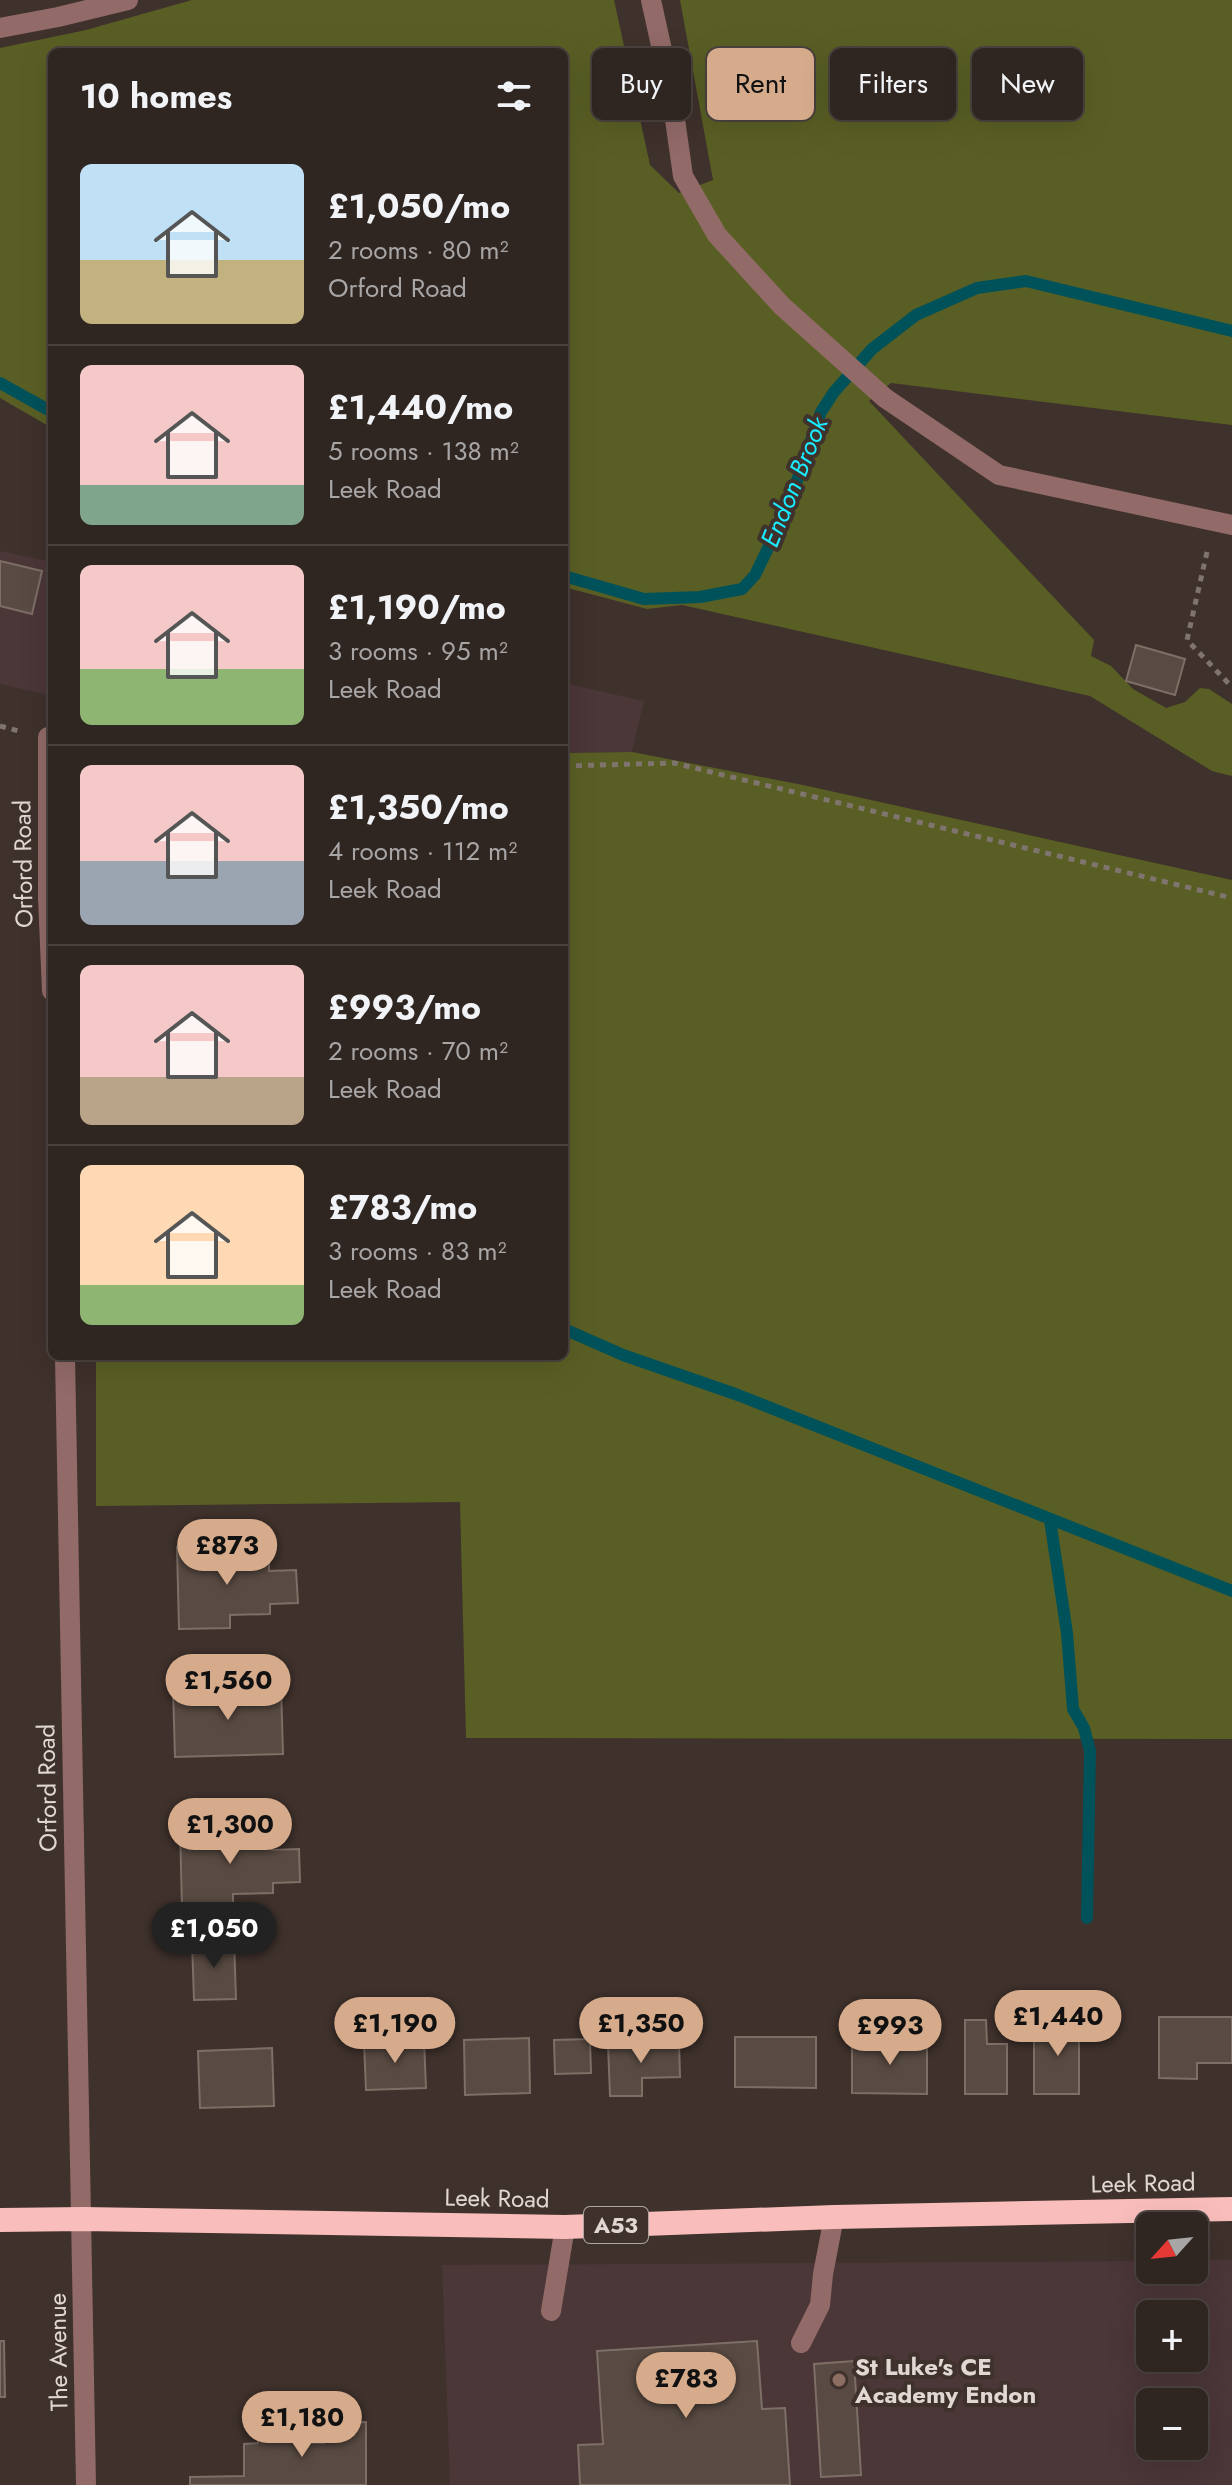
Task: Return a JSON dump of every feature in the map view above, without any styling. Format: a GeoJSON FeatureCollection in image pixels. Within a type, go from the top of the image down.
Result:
{"type":"FeatureCollection","features":[{"type":"Feature","properties":{"kind":"highway","name":"Leek Road"},"geometry":{"type":"LineString","coordinates":[[0,2220],[565,2227],[834,2217],[1232,2209]]}},
{"type":"Feature","properties":{"kind":"street"},"geometry":{"type":"LineString","coordinates":[[0,28],[128,0]]}},
{"type":"Feature","properties":{"kind":"street"},"geometry":{"type":"LineString","coordinates":[[651,0],[671,91],[683,176],[717,235],[782,306],[885,398],[999,475],[1223,523]]}},
{"type":"Feature","properties":{"kind":"street","name":"Orford Road"},"geometry":{"type":"LineString","coordinates":[[48,737],[48,898]]}},
{"type":"Feature","properties":{"kind":"street","name":"Orford Road"},"geometry":{"type":"LineString","coordinates":[[65,1360],[83,2219]]}},
{"type":"Feature","properties":{"kind":"street"},"geometry":{"type":"LineString","coordinates":[[801,2343],[820,2305],[834,2217]]}},
{"type":"Feature","properties":{"kind":"street","name":"The Avenue"},"geometry":{"type":"LineString","coordinates":[[83,2219],[86,2485]]}},
{"type":"Feature","properties":{"kind":"street"},"geometry":{"type":"LineString","coordinates":[[551,2311],[565,2227]]}},
{"type":"Feature","properties":{"kind":"path"},"geometry":{"type":"LineString","coordinates":[[1223,523],[1187,640],[1232,687]]}},
{"type":"Feature","properties":{"kind":"path"},"geometry":{"type":"LineString","coordinates":[[568,766],[674,763],[1232,898]]}},
{"type":"Feature","properties":{"kind":"shaded area"},"geometry":{"type":"Polygon","coordinates":[[[0,551],[48,561],[48,695],[0,684],[0,551]]]}},
{"type":"Feature","properties":{"kind":"shaded area"},"geometry":{"type":"Polygon","coordinates":[[[568,684],[644,701],[632,752],[568,753],[568,684]]]}},
{"type":"Feature","properties":{"kind":"shaded area","name":"St Luke's CE Academy Endon"},"geometry":{"type":"Polygon","coordinates":[[[1208,2260],[1232,2260],[1232,2485],[450,2485],[442,2265],[1136,2261],[1136,2284],[1208,2284],[1208,2260]]]}},
{"type":"Feature","properties":{"kind":"green space"},"geometry":{"type":"Polygon","coordinates":[[[192,0],[614,0],[624,48],[592,48],[592,120],[640,120],[650,165],[679,193],[713,180],[680,0],[1232,0],[1232,425],[891,383],[869,401],[1094,640],[1091,656],[1111,666],[1133,689],[1166,708],[1185,702],[1200,688],[1209,689],[1232,704],[1232,776],[1212,771],[1090,696],[682,605],[647,609],[568,588],[568,48],[48,48],[48,426],[0,398],[0,48],[86,30],[192,0]]]}},
{"type":"Feature","properties":{"kind":"green space"},"geometry":{"type":"Polygon","coordinates":[[[632,752],[803,785],[1232,880],[1232,1739],[466,1738],[460,1502],[96,1506],[96,1360],[568,1360],[568,753],[632,752]]]}},
{"type":"Feature","properties":{"kind":"building"},"geometry":{"type":"Polygon","coordinates":[[[0,561],[42,571],[32,614],[0,606],[0,561]]]}},
{"type":"Feature","properties":{"kind":"building"},"geometry":{"type":"Polygon","coordinates":[[[1136,645],[1185,659],[1175,695],[1126,681],[1136,645]]]}},
{"type":"Feature","properties":{"kind":"building"},"geometry":{"type":"Polygon","coordinates":[[[228,1546],[228,1560],[269,1559],[269,1571],[296,1570],[298,1603],[270,1604],[270,1614],[230,1615],[230,1628],[179,1629],[177,1547],[228,1546]]]}},
{"type":"Feature","properties":{"kind":"building"},"geometry":{"type":"Polygon","coordinates":[[[281,1686],[283,1754],[175,1757],[173,1689],[281,1686]]]}},
{"type":"Feature","properties":{"kind":"building"},"geometry":{"type":"Polygon","coordinates":[[[231,1825],[231,1839],[271,1838],[272,1850],[299,1849],[300,1882],[273,1883],[273,1893],[233,1894],[233,1907],[182,1909],[180,1826],[231,1825]]]}},
{"type":"Feature","properties":{"kind":"building"},"geometry":{"type":"Polygon","coordinates":[[[234,1939],[236,1999],[194,2000],[192,1941],[234,1939]]]}},
{"type":"Feature","properties":{"kind":"building"},"geometry":{"type":"Polygon","coordinates":[[[1050,2016],[1079,2016],[1079,2094],[1034,2094],[1034,2039],[1051,2039],[1050,2016]]]}},
{"type":"Feature","properties":{"kind":"building"},"geometry":{"type":"Polygon","coordinates":[[[1159,2017],[1232,2017],[1232,2063],[1197,2063],[1197,2079],[1159,2078],[1159,2017]]]}},
{"type":"Feature","properties":{"kind":"building"},"geometry":{"type":"Polygon","coordinates":[[[965,2020],[986,2020],[987,2044],[1007,2044],[1007,2094],[965,2094],[965,2020]]]}},
{"type":"Feature","properties":{"kind":"building"},"geometry":{"type":"Polygon","coordinates":[[[735,2037],[816,2037],[816,2088],[735,2087],[735,2037]]]}},
{"type":"Feature","properties":{"kind":"building"},"geometry":{"type":"Polygon","coordinates":[[[529,2038],[530,2093],[465,2095],[464,2040],[529,2038]]]}},
{"type":"Feature","properties":{"kind":"building"},"geometry":{"type":"Polygon","coordinates":[[[590,2039],[591,2073],[555,2074],[554,2040],[590,2039]]]}},
{"type":"Feature","properties":{"kind":"building"},"geometry":{"type":"Polygon","coordinates":[[[424,2040],[426,2088],[366,2090],[364,2042],[424,2040]]]}},
{"type":"Feature","properties":{"kind":"building"},"geometry":{"type":"Polygon","coordinates":[[[852,2040],[927,2040],[927,2094],[852,2093],[852,2040]]]}},
{"type":"Feature","properties":{"kind":"building"},"geometry":{"type":"Polygon","coordinates":[[[679,2042],[680,2077],[642,2078],[642,2096],[610,2096],[608,2044],[679,2042]]]}},
{"type":"Feature","properties":{"kind":"building"},"geometry":{"type":"Polygon","coordinates":[[[272,2048],[274,2106],[200,2108],[198,2051],[272,2048]]]}},
{"type":"Feature","properties":{"kind":"building"},"geometry":{"type":"Polygon","coordinates":[[[0,2341],[4,2341],[5,2397],[0,2397],[0,2341]]]}},
{"type":"Feature","properties":{"kind":"building"},"geometry":{"type":"Polygon","coordinates":[[[757,2341],[762,2409],[785,2408],[790,2485],[580,2485],[578,2445],[603,2444],[597,2351],[757,2341]]]}},
{"type":"Feature","properties":{"kind":"building"},"geometry":{"type":"Polygon","coordinates":[[[854,2361],[861,2475],[821,2477],[814,2364],[854,2361]]]}},
{"type":"Feature","properties":{"kind":"building"},"geometry":{"type":"Polygon","coordinates":[[[366,2422],[366,2485],[190,2485],[190,2477],[244,2476],[244,2444],[258,2443],[258,2430],[295,2429],[296,2443],[324,2443],[323,2423],[366,2422]]]}},
{"type":"Feature","properties":{"kind":"waterway","name":"Endon Brook"},"geometry":{"type":"LineString","coordinates":[[568,577],[644,599],[700,597],[742,589],[755,575],[787,509],[821,412],[834,392],[872,349],[916,315],[977,288],[1026,281],[1232,331]]}},
{"type":"Feature","properties":{"kind":"waterway","name":"Endon Brook"},"geometry":{"type":"LineString","coordinates":[[0,383],[48,410]]}},
{"type":"Feature","properties":{"kind":"waterway"},"geometry":{"type":"LineString","coordinates":[[568,1331],[623,1355],[738,1395],[1232,1591]]}},
{"type":"Feature","properties":{"kind":"waterway"},"geometry":{"type":"LineString","coordinates":[[1050,1520],[1067,1633],[1073,1709],[1084,1728],[1090,1751],[1087,1918]]}},
{"type":"Feature","properties":{"kind":"place","name":"St Luke's CE Academy Endon"},"geometry":{"type":"Point","coordinates":[839,2380]}}]}
